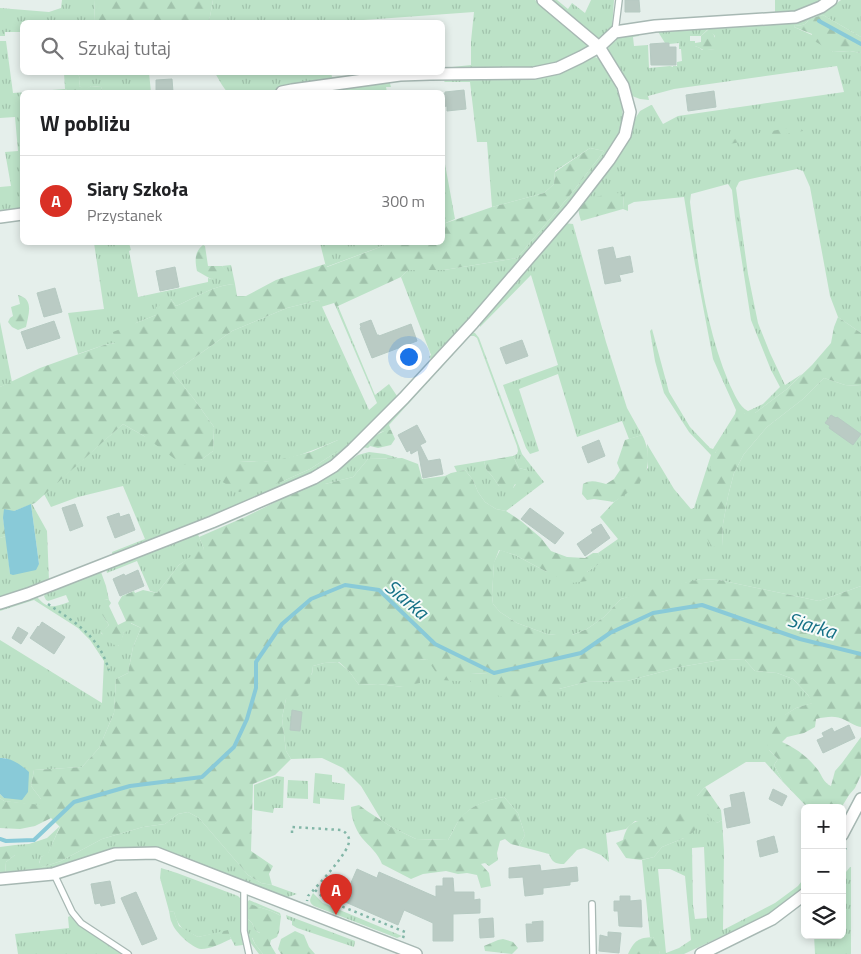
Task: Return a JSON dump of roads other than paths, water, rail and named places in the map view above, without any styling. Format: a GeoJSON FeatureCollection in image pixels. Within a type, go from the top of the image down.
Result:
{"type":"FeatureCollection","features":[{"type":"Feature","properties":{"kind":"street"},"geometry":{"type":"LineString","coordinates":[[0,603],[28,594],[212,522],[314,478],[334,466],[353,449],[404,398],[479,316],[575,205],[609,160],[625,135],[630,112],[623,86],[599,47],[543,0]]}},
{"type":"Feature","properties":{"kind":"street"},"geometry":{"type":"LineString","coordinates":[[445,74],[534,73],[558,68],[581,58],[599,47],[615,32],[655,26],[796,17],[821,8],[831,0]]}},
{"type":"Feature","properties":{"kind":"street"},"geometry":{"type":"LineString","coordinates":[[292,90],[400,75]]}},
{"type":"Feature","properties":{"kind":"street"},"geometry":{"type":"LineString","coordinates":[[0,217],[20,214]]}},
{"type":"Feature","properties":{"kind":"street"},"geometry":{"type":"LineString","coordinates":[[846,827],[861,799]]}},
{"type":"Feature","properties":{"kind":"street"},"geometry":{"type":"LineString","coordinates":[[0,879],[54,874],[115,854],[156,853],[416,954]]}},
{"type":"Feature","properties":{"kind":"street"},"geometry":{"type":"LineString","coordinates":[[701,954],[772,919],[801,897]]}},
{"type":"Feature","properties":{"kind":"lane"},"geometry":{"type":"LineString","coordinates":[[615,32],[619,0]]}},
{"type":"Feature","properties":{"kind":"lane"},"geometry":{"type":"LineString","coordinates":[[54,874],[72,912],[82,922],[128,954]]}},
{"type":"Feature","properties":{"kind":"lane"},"geometry":{"type":"LineString","coordinates":[[244,887],[244,931],[249,954]]}},
{"type":"Feature","properties":{"kind":"lane"},"geometry":{"type":"LineString","coordinates":[[592,904],[593,954]]}},
{"type":"Feature","properties":{"kind":"water"},"geometry":{"type":"Polygon","coordinates":[[[31,504],[39,564],[36,570],[13,575],[10,574],[3,518],[4,509],[14,511],[31,504]]]}},
{"type":"Feature","properties":{"kind":"water"},"geometry":{"type":"Polygon","coordinates":[[[0,758],[12,760],[29,772],[28,792],[22,800],[4,798],[0,794],[0,758]]]}},
{"type":"Feature","properties":{"kind":"waterway"},"geometry":{"type":"LineString","coordinates":[[819,21],[861,44]]}},
{"type":"Feature","properties":{"kind":"waterway","name":"Siarka"},"geometry":{"type":"LineString","coordinates":[[0,839],[6,841],[34,840],[74,802],[130,786],[202,777],[234,747],[247,719],[256,688],[256,662],[282,624],[311,599],[345,585],[379,590],[435,644],[494,673],[581,653],[610,633],[653,613],[702,605],[800,639],[861,654]]}},
{"type":"Feature","properties":{"kind":"place","name":"Siary Szkoła"},"geometry":{"type":"Point","coordinates":[336,915]}}]}
